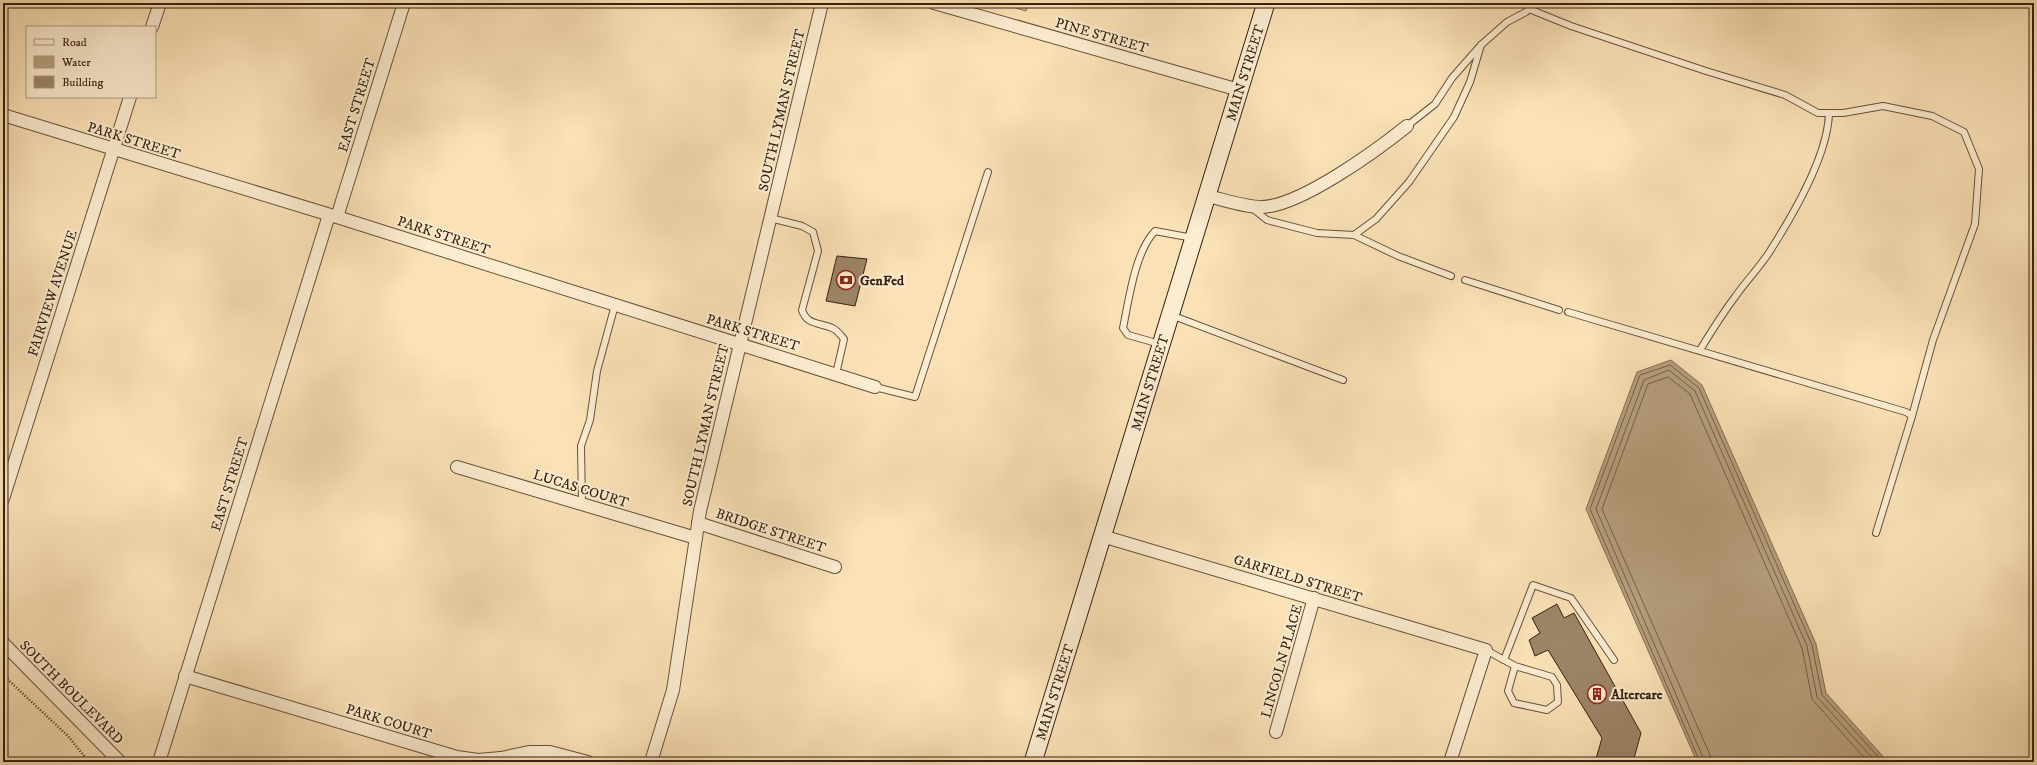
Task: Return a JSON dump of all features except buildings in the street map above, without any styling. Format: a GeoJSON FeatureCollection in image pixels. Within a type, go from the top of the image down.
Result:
{"type":"FeatureCollection","features":[{"type":"Feature","properties":{"kind":"main road","name":"MAIN STREET"},"geometry":{"type":"LineString","coordinates":[[1033,762],[1266,3]]}},
{"type":"Feature","properties":{"kind":"street"},"geometry":{"type":"LineString","coordinates":[[152,26],[160,3]]}},
{"type":"Feature","properties":{"kind":"street","name":"EAST STREET"},"geometry":{"type":"LineString","coordinates":[[159,762],[185,676],[333,216],[404,3]]}},
{"type":"Feature","properties":{"kind":"street","name":"SOUTH LYMAN STREET"},"geometry":{"type":"LineString","coordinates":[[652,762],[673,690],[698,523],[822,3]]}},
{"type":"Feature","properties":{"kind":"street","name":"PINE STREET"},"geometry":{"type":"LineString","coordinates":[[934,3],[1239,90]]}},
{"type":"Feature","properties":{"kind":"street","name":"FAIRVIEW AVENUE"},"geometry":{"type":"LineString","coordinates":[[3,499],[130,98]]}},
{"type":"Feature","properties":{"kind":"street","name":"PARK STREET"},"geometry":{"type":"LineString","coordinates":[[3,115],[333,216],[874,387]]}},
{"type":"Feature","properties":{"kind":"street"},"geometry":{"type":"LineString","coordinates":[[1208,196],[1249,206],[1280,204],[1321,185],[1353,165],[1407,126]]}},
{"type":"Feature","properties":{"kind":"street","name":"LUCAS COURT"},"geometry":{"type":"LineString","coordinates":[[457,466],[696,538]]}},
{"type":"Feature","properties":{"kind":"street","name":"BRIDGE STREET"},"geometry":{"type":"LineString","coordinates":[[698,523],[835,567]]}},
{"type":"Feature","properties":{"kind":"street","name":"GARFIELD STREET"},"geometry":{"type":"LineString","coordinates":[[1102,536],[1486,650]]}},
{"type":"Feature","properties":{"kind":"street","name":"LINCOLN PLACE"},"geometry":{"type":"LineString","coordinates":[[1276,732],[1314,598]]}},
{"type":"Feature","properties":{"kind":"street","name":"SOUTH BOULEVARD"},"geometry":{"type":"LineString","coordinates":[[3,643],[120,762]]}},
{"type":"Feature","properties":{"kind":"street"},"geometry":{"type":"LineString","coordinates":[[1450,762],[1486,650]]}},
{"type":"Feature","properties":{"kind":"street","name":"PARK COURT"},"geometry":{"type":"LineString","coordinates":[[185,676],[457,757],[478,760],[501,758],[529,752],[557,758],[588,762]]}},
{"type":"Feature","properties":{"kind":"lane"},"geometry":{"type":"LineString","coordinates":[[1407,126],[1435,104],[1452,78],[1481,46],[1507,22],[1529,9],[1535,3]]}},
{"type":"Feature","properties":{"kind":"lane"},"geometry":{"type":"LineString","coordinates":[[1529,9],[1578,29],[1706,71],[1785,94],[1818,113],[1843,113],[1883,106],[1932,116],[1964,132],[1979,169],[1975,224],[1933,340],[1912,416],[1876,533]]}},
{"type":"Feature","properties":{"kind":"lane"},"geometry":{"type":"LineString","coordinates":[[1354,235],[1376,220],[1408,182],[1454,117],[1470,82],[1481,46]]}},
{"type":"Feature","properties":{"kind":"lane"},"geometry":{"type":"LineString","coordinates":[[1700,350],[1735,297],[1770,252],[1792,213],[1816,166],[1828,129],[1829,113]]}},
{"type":"Feature","properties":{"kind":"lane"},"geometry":{"type":"LineString","coordinates":[[874,387],[915,397],[988,172]]}},
{"type":"Feature","properties":{"kind":"lane"},"geometry":{"type":"LineString","coordinates":[[1249,206],[1267,220],[1317,233],[1354,235],[1398,256],[1451,276]]}},
{"type":"Feature","properties":{"kind":"lane"},"geometry":{"type":"LineString","coordinates":[[770,218],[802,226],[813,232],[818,251],[802,310],[804,318],[810,322],[835,330],[844,339],[836,374]]}},
{"type":"Feature","properties":{"kind":"lane"},"geometry":{"type":"LineString","coordinates":[[1162,344],[1128,335],[1123,328],[1141,258],[1148,238],[1155,231],[1194,239]]}},
{"type":"Feature","properties":{"kind":"lane"},"geometry":{"type":"LineString","coordinates":[[1466,280],[1559,310]]}},
{"type":"Feature","properties":{"kind":"lane"},"geometry":{"type":"LineString","coordinates":[[582,504],[581,446],[590,420],[597,371],[615,305]]}},
{"type":"Feature","properties":{"kind":"lane"},"geometry":{"type":"LineString","coordinates":[[1568,312],[1906,412],[1912,416]]}},
{"type":"Feature","properties":{"kind":"lane"},"geometry":{"type":"LineString","coordinates":[[1171,315],[1343,380]]}},
{"type":"Feature","properties":{"kind":"lane"},"geometry":{"type":"LineString","coordinates":[[1504,660],[1533,585],[1571,598],[1614,660]]}},
{"type":"Feature","properties":{"kind":"lane"},"geometry":{"type":"LineString","coordinates":[[1486,650],[1515,666],[1552,676],[1557,685],[1558,702],[1547,710],[1514,702],[1508,690],[1515,666]]}},
{"type":"Feature","properties":{"kind":"path"},"geometry":{"type":"LineString","coordinates":[[3,675],[68,736],[89,762]]}},
{"type":"Feature","properties":{"kind":"shaded area"},"geometry":{"type":"Polygon","coordinates":[[[999,3],[1028,3],[1026,11],[999,3]]]}},
{"type":"Feature","properties":{"kind":"water"},"geometry":{"type":"Polygon","coordinates":[[[1671,360],[1702,385],[1816,644],[1826,693],[1888,762],[1697,762],[1586,509],[1637,372],[1671,360]]]}},
{"type":"Feature","properties":{"kind":"place","name":"GenFed"},"geometry":{"type":"Point","coordinates":[846,280]}},
{"type":"Feature","properties":{"kind":"place","name":"Altercare"},"geometry":{"type":"Point","coordinates":[1597,694]}}]}
